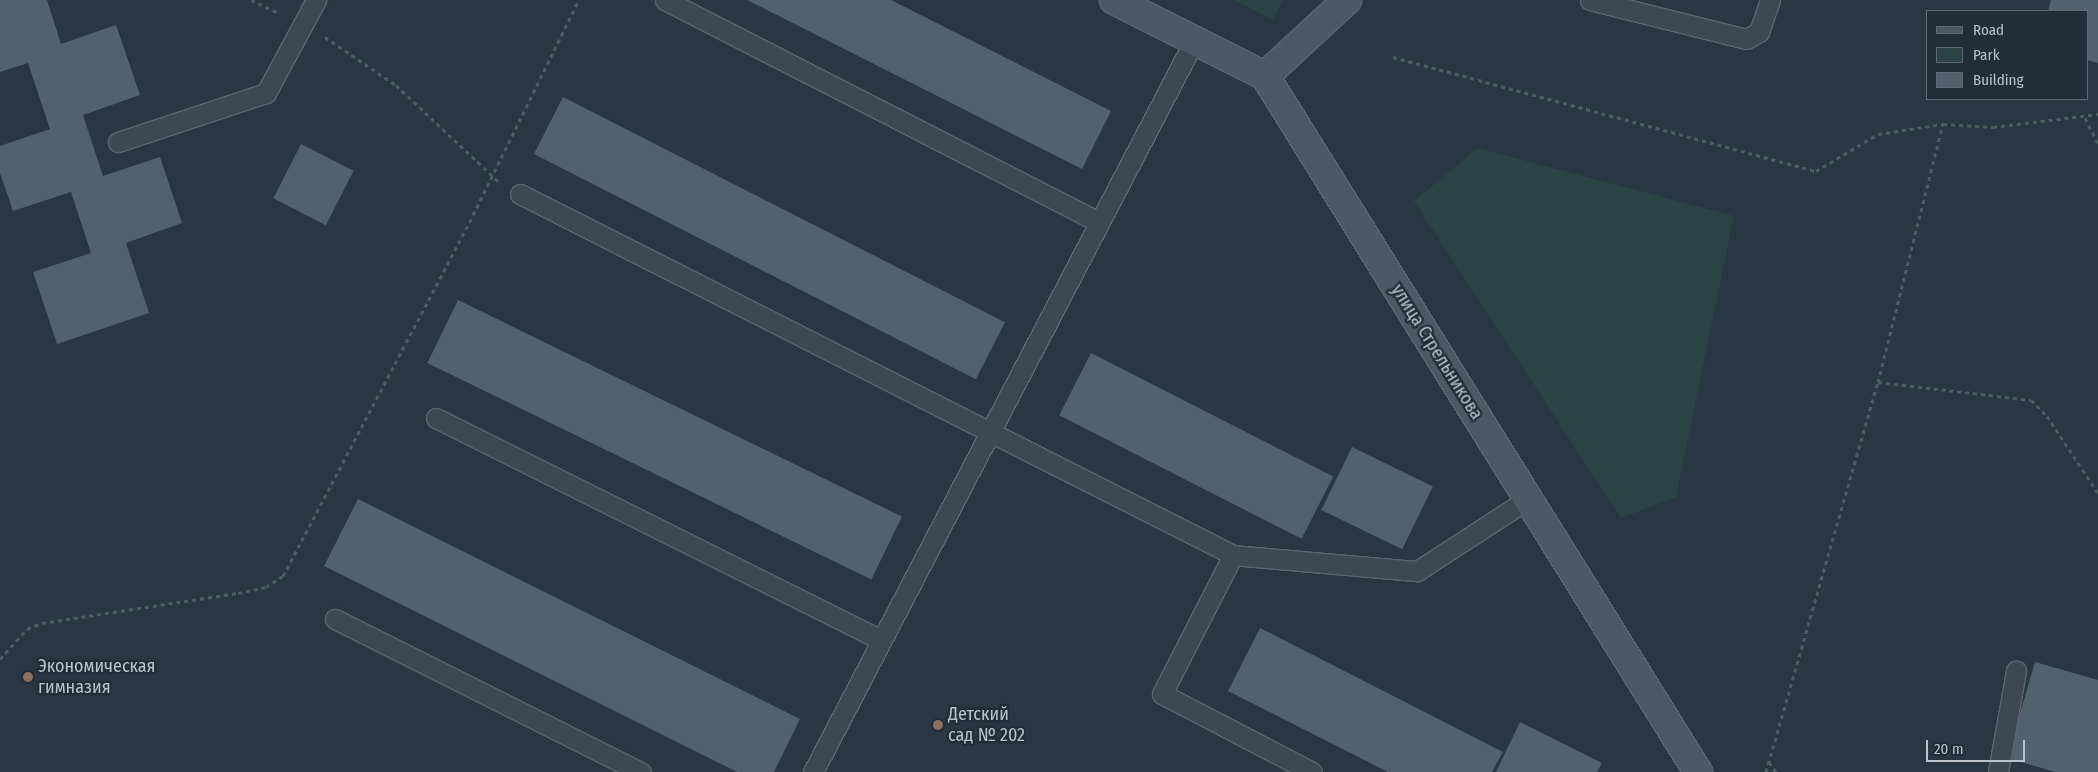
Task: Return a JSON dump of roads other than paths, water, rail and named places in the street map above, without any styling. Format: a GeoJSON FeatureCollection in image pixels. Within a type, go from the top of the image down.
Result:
{"type":"FeatureCollection","features":[{"type":"Feature","properties":{"kind":"street"},"geometry":{"type":"LineString","coordinates":[[1114,0],[1265,76],[1347,0]]}},
{"type":"Feature","properties":{"kind":"street","name":"улица Стрельникова"},"geometry":{"type":"LineString","coordinates":[[1265,76],[1698,772]]}},
{"type":"Feature","properties":{"kind":"lane"},"geometry":{"type":"LineString","coordinates":[[118,142],[266,93],[316,0]]}},
{"type":"Feature","properties":{"kind":"lane"},"geometry":{"type":"LineString","coordinates":[[665,0],[1099,222]]}},
{"type":"Feature","properties":{"kind":"lane"},"geometry":{"type":"LineString","coordinates":[[1590,0],[1644,6],[1746,39],[1759,32],[1770,0]]}},
{"type":"Feature","properties":{"kind":"lane"},"geometry":{"type":"LineString","coordinates":[[813,772],[1194,41]]}},
{"type":"Feature","properties":{"kind":"lane"},"geometry":{"type":"LineString","coordinates":[[520,194],[1233,555],[1417,571],[1528,499]]}},
{"type":"Feature","properties":{"kind":"lane"},"geometry":{"type":"LineString","coordinates":[[436,418],[882,640]]}},
{"type":"Feature","properties":{"kind":"lane"},"geometry":{"type":"LineString","coordinates":[[1233,555],[1162,694],[1312,772]]}},
{"type":"Feature","properties":{"kind":"lane"},"geometry":{"type":"LineString","coordinates":[[335,619],[641,772]]}},
{"type":"Feature","properties":{"kind":"lane"},"geometry":{"type":"LineString","coordinates":[[1998,772],[2016,671]]}},
{"type":"Feature","properties":{"kind":"place","name":"Экономическая гимназия"},"geometry":{"type":"Point","coordinates":[28,677]}},
{"type":"Feature","properties":{"kind":"place","name":"Детский сад № 202"},"geometry":{"type":"Point","coordinates":[938,725]}}]}
